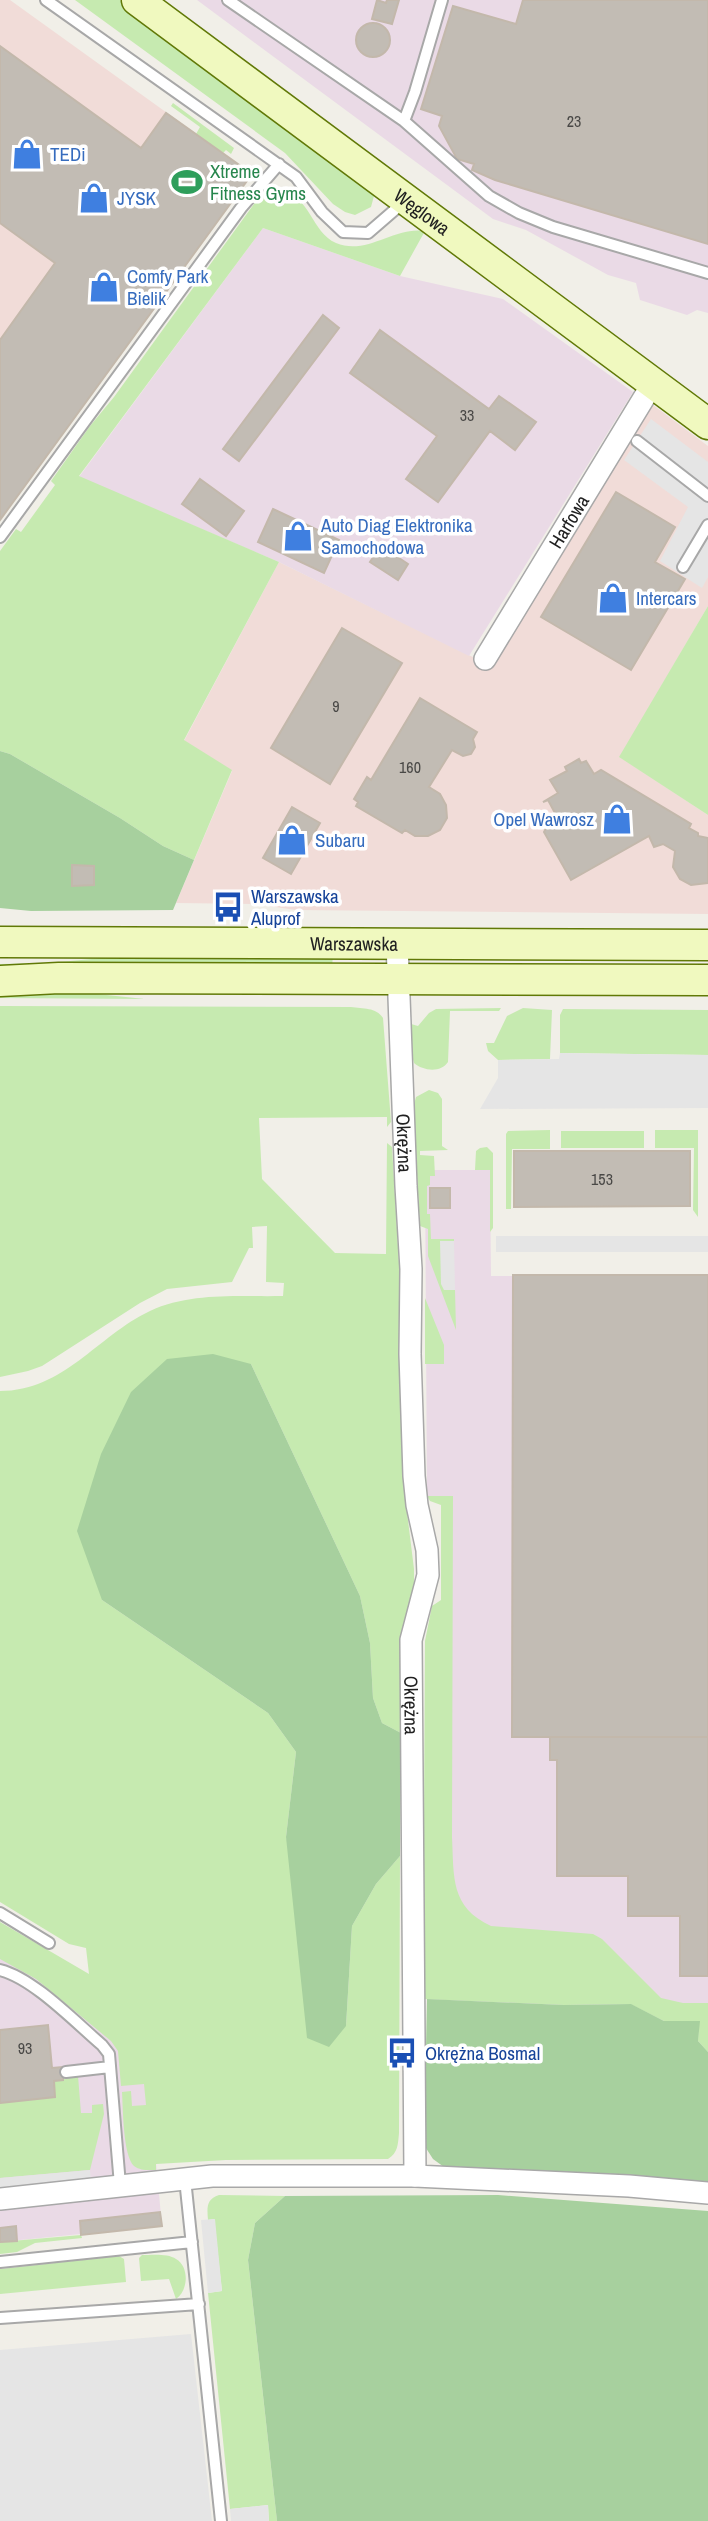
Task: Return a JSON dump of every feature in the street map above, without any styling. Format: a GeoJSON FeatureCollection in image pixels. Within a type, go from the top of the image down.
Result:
{"type":"FeatureCollection","features":[{"type":"Feature","properties":{"kind":"main road","name":"Węglowa"},"geometry":{"type":"LineString","coordinates":[[149,4],[405,200],[708,424]]}},
{"type":"Feature","properties":{"kind":"main road","name":"Warszawska"},"geometry":{"type":"LineString","coordinates":[[0,942],[708,945]]}},
{"type":"Feature","properties":{"kind":"main road","name":"Warszawska"},"geometry":{"type":"LineString","coordinates":[[0,981],[59,978],[708,979]]}},
{"type":"Feature","properties":{"kind":"street","name":"Harfowa"},"geometry":{"type":"LineString","coordinates":[[485,659],[653,383]]}},
{"type":"Feature","properties":{"kind":"street","name":"Okrężna"},"geometry":{"type":"LineString","coordinates":[[397,943],[411,1269],[410,1354],[414,1476],[427,1550],[428,1575],[411,1640],[415,2176]]}},
{"type":"Feature","properties":{"kind":"street"},"geometry":{"type":"LineString","coordinates":[[0,2199],[212,2176],[415,2176],[578,2183],[708,2193]]}},
{"type":"Feature","properties":{"kind":"lane"},"geometry":{"type":"LineString","coordinates":[[46,0],[296,177],[322,212],[343,232],[368,233],[405,200]]}},
{"type":"Feature","properties":{"kind":"lane"},"geometry":{"type":"LineString","coordinates":[[228,0],[404,121],[489,196],[519,214],[553,227],[708,273]]}},
{"type":"Feature","properties":{"kind":"lane"},"geometry":{"type":"LineString","coordinates":[[404,121],[442,0]]}},
{"type":"Feature","properties":{"kind":"lane"},"geometry":{"type":"LineString","coordinates":[[0,537],[241,208],[279,164]]}},
{"type":"Feature","properties":{"kind":"lane"},"geometry":{"type":"LineString","coordinates":[[637,441],[708,496]]}},
{"type":"Feature","properties":{"kind":"lane"},"geometry":{"type":"LineString","coordinates":[[683,567],[708,525]]}},
{"type":"Feature","properties":{"kind":"lane"},"geometry":{"type":"LineString","coordinates":[[0,1913],[49,1943]]}},
{"type":"Feature","properties":{"kind":"lane"},"geometry":{"type":"LineString","coordinates":[[0,1970],[15,1975],[34,1988],[102,2045],[108,2054],[120,2185]]}},
{"type":"Feature","properties":{"kind":"lane"},"geometry":{"type":"LineString","coordinates":[[66,2072],[110,2067]]}},
{"type":"Feature","properties":{"kind":"lane"},"geometry":{"type":"LineString","coordinates":[[185,2179],[221,2521]]}},
{"type":"Feature","properties":{"kind":"lane"},"geometry":{"type":"LineString","coordinates":[[0,2262],[192,2242]]}},
{"type":"Feature","properties":{"kind":"lane"},"geometry":{"type":"LineString","coordinates":[[0,2318],[199,2304]]}},
{"type":"Feature","properties":{"kind":"shaded area","name":"Comfy Park Bielik"},"geometry":{"type":"Polygon","coordinates":[[[0,0],[10,0],[252,174],[0,520],[0,0]]]}},
{"type":"Feature","properties":{"kind":"shaded area"},"geometry":{"type":"Polygon","coordinates":[[[197,0],[708,0],[708,313],[697,310],[687,315],[640,300],[636,283],[608,275],[526,230],[493,219],[197,0]]]}},
{"type":"Feature","properties":{"kind":"shaded area"},"geometry":{"type":"Polygon","coordinates":[[[263,228],[400,276],[503,299],[633,392],[469,656],[279,562],[79,477],[263,228]]]}},
{"type":"Feature","properties":{"kind":"shaded area"},"geometry":{"type":"Polygon","coordinates":[[[653,405],[708,446],[708,606],[620,757],[708,815],[708,914],[296,910],[255,904],[176,903],[232,771],[184,741],[279,562],[489,665],[653,405]]]}},
{"type":"Feature","properties":{"kind":"shaded area"},"geometry":{"type":"Polygon","coordinates":[[[651,419],[708,462],[708,577],[702,588],[660,561],[688,507],[624,460],[651,419]]]}},
{"type":"Feature","properties":{"kind":"shaded area"},"geometry":{"type":"Polygon","coordinates":[[[560,1053],[708,1055],[708,1108],[480,1109],[498,1078],[498,1060],[559,1059],[560,1053]]]}},
{"type":"Feature","properties":{"kind":"shaded area"},"geometry":{"type":"Polygon","coordinates":[[[425,1170],[490,1170],[491,1276],[708,1275],[708,2021],[630,2004],[564,2005],[427,1999],[441,1627],[441,1496],[427,1496],[425,1170]]]}},
{"type":"Feature","properties":{"kind":"shaded area"},"geometry":{"type":"Polygon","coordinates":[[[496,1236],[708,1236],[708,1252],[496,1252],[496,1236]]]}},
{"type":"Feature","properties":{"kind":"shaded area"},"geometry":{"type":"Polygon","coordinates":[[[440,1241],[454,1241],[455,1290],[444,1290],[441,1284],[440,1241]]]}},
{"type":"Feature","properties":{"kind":"shaded area"},"geometry":{"type":"Polygon","coordinates":[[[0,1934],[144,2035],[162,2226],[0,2242],[0,1934]]]}},
{"type":"Feature","properties":{"kind":"shaded area"},"geometry":{"type":"Polygon","coordinates":[[[90,2170],[91,2182],[0,2190],[0,2178],[90,2170]]]}},
{"type":"Feature","properties":{"kind":"shaded area"},"geometry":{"type":"Polygon","coordinates":[[[215,2219],[222,2291],[208,2293],[201,2220],[215,2219]]]}},
{"type":"Feature","properties":{"kind":"shaded area"},"geometry":{"type":"Polygon","coordinates":[[[191,2334],[212,2521],[0,2521],[0,2350],[191,2334]]]}},
{"type":"Feature","properties":{"kind":"shaded area"},"geometry":{"type":"Polygon","coordinates":[[[268,2505],[269,2521],[231,2521],[230,2509],[268,2505]]]}},
{"type":"Feature","properties":{"kind":"green space"},"geometry":{"type":"Polygon","coordinates":[[[75,0],[120,0],[371,189],[374,196],[371,207],[355,215],[333,204],[285,153],[75,0]]]}},
{"type":"Feature","properties":{"kind":"green space"},"geometry":{"type":"Polygon","coordinates":[[[173,103],[234,148],[231,154],[226,150],[223,153],[196,134],[200,127],[171,106],[173,103]]]}},
{"type":"Feature","properties":{"kind":"green space"},"geometry":{"type":"Polygon","coordinates":[[[279,189],[298,199],[321,231],[336,243],[359,246],[402,233],[425,231],[400,276],[263,228],[79,476],[279,562],[184,740],[232,770],[194,860],[163,846],[120,818],[10,754],[0,751],[0,551],[16,529],[21,532],[55,485],[51,481],[90,426],[259,197],[263,193],[279,189]]]}},
{"type":"Feature","properties":{"kind":"green space"},"geometry":{"type":"Polygon","coordinates":[[[708,606],[708,815],[619,757],[708,606]]]}},
{"type":"Feature","properties":{"kind":"green space"},"geometry":{"type":"Polygon","coordinates":[[[0,751],[10,754],[120,818],[163,846],[194,860],[173,910],[31,911],[0,908],[0,751]]]}},
{"type":"Feature","properties":{"kind":"green space"},"geometry":{"type":"Polygon","coordinates":[[[333,954],[332,968],[0,969],[0,964],[49,963],[124,956],[333,954]]]}},
{"type":"Feature","properties":{"kind":"green space"},"geometry":{"type":"Polygon","coordinates":[[[58,990],[145,999],[0,998],[0,991],[58,990]]]}},
{"type":"Feature","properties":{"kind":"green space"},"geometry":{"type":"Polygon","coordinates":[[[0,1006],[351,1007],[373,1010],[383,1018],[391,1122],[387,1127],[387,1117],[259,1118],[262,1179],[335,1253],[386,1254],[387,1143],[392,1147],[401,1297],[403,1480],[414,1569],[414,1585],[402,1638],[401,1733],[382,1723],[373,1698],[370,1643],[360,1596],[251,1364],[102,1600],[268,1713],[296,1752],[286,1837],[346,2026],[352,1926],[376,1884],[400,1856],[399,2133],[396,2151],[388,2159],[226,2160],[156,2164],[156,2170],[137,2168],[130,2161],[126,2142],[122,2092],[131,2091],[132,2106],[146,2105],[144,2084],[121,2086],[118,2051],[111,2041],[36,1979],[0,1959],[0,1922],[89,1974],[86,1948],[69,1944],[0,1902],[0,1391],[23,1389],[62,1372],[113,1334],[150,1311],[198,1298],[283,1296],[284,1283],[266,1282],[267,1226],[252,1227],[253,1248],[249,1248],[232,1282],[167,1289],[140,1303],[42,1366],[0,1377],[0,1006]]]}},
{"type":"Feature","properties":{"kind":"green space"},"geometry":{"type":"Polygon","coordinates":[[[501,1008],[499,1011],[450,1011],[448,1062],[441,1068],[432,1070],[414,1063],[411,1052],[411,1024],[418,1026],[436,1009],[501,1008]]]}},
{"type":"Feature","properties":{"kind":"green space"},"geometry":{"type":"Polygon","coordinates":[[[523,1008],[552,1010],[550,1059],[498,1060],[488,1051],[486,1043],[494,1043],[507,1016],[523,1008]]]}},
{"type":"Feature","properties":{"kind":"green space"},"geometry":{"type":"Polygon","coordinates":[[[563,1009],[708,1010],[708,1055],[560,1053],[560,1015],[563,1009]]]}},
{"type":"Feature","properties":{"kind":"green space"},"geometry":{"type":"Polygon","coordinates":[[[429,1090],[438,1093],[442,1099],[442,1146],[448,1150],[420,1151],[420,1155],[434,1156],[435,1176],[430,1176],[430,1185],[427,1186],[427,1214],[430,1214],[431,1239],[454,1239],[441,1241],[444,1290],[455,1290],[456,1330],[428,1256],[428,1229],[420,1226],[413,1108],[416,1097],[429,1090]]]}},
{"type":"Feature","properties":{"kind":"green space"},"geometry":{"type":"Polygon","coordinates":[[[550,1130],[550,1149],[512,1149],[511,1209],[506,1209],[506,1134],[508,1131],[550,1130]]]}},
{"type":"Feature","properties":{"kind":"green space"},"geometry":{"type":"Polygon","coordinates":[[[655,1130],[698,1130],[698,1217],[693,1210],[694,1148],[655,1148],[655,1130]]]}},
{"type":"Feature","properties":{"kind":"green space"},"geometry":{"type":"Polygon","coordinates":[[[561,1131],[644,1131],[644,1148],[561,1148],[561,1131]]]}},
{"type":"Feature","properties":{"kind":"green space"},"geometry":{"type":"Polygon","coordinates":[[[487,1147],[493,1153],[493,1228],[490,1232],[490,1170],[475,1170],[476,1151],[487,1147]]]}},
{"type":"Feature","properties":{"kind":"green space"},"geometry":{"type":"Polygon","coordinates":[[[425,1298],[444,1345],[444,1364],[425,1364],[425,1298]]]}},
{"type":"Feature","properties":{"kind":"green space"},"geometry":{"type":"Polygon","coordinates":[[[213,1354],[251,1364],[360,1596],[370,1643],[373,1698],[382,1723],[401,1733],[400,1856],[376,1884],[352,1926],[346,2026],[329,2047],[307,2038],[286,1837],[296,1752],[268,1713],[102,1600],[77,1531],[101,1454],[131,1392],[167,1359],[213,1354]]]}},
{"type":"Feature","properties":{"kind":"green space"},"geometry":{"type":"Polygon","coordinates":[[[427,1496],[453,1496],[452,1837],[454,1878],[461,1900],[468,1910],[491,1926],[593,1934],[602,1939],[661,1998],[683,2003],[708,2003],[708,2052],[698,2041],[699,2021],[664,2021],[630,2004],[564,2005],[423,1999],[425,1641],[432,1606],[441,1600],[441,1505],[430,1501],[427,1496]]]}},
{"type":"Feature","properties":{"kind":"green space"},"geometry":{"type":"Polygon","coordinates":[[[427,1999],[564,2005],[631,2004],[664,2021],[700,2021],[698,2041],[708,2052],[708,2185],[444,2167],[433,2159],[424,2145],[427,1999]]]}},
{"type":"Feature","properties":{"kind":"green space"},"geometry":{"type":"Polygon","coordinates":[[[78,2076],[81,2113],[92,2113],[92,2105],[103,2104],[104,2114],[90,2170],[0,2178],[0,2103],[55,2097],[54,2081],[78,2076]]]}},
{"type":"Feature","properties":{"kind":"green space"},"geometry":{"type":"Polygon","coordinates":[[[219,2195],[285,2196],[255,2223],[248,2260],[277,2521],[269,2521],[268,2505],[230,2509],[208,2293],[222,2291],[214,2219],[208,2220],[207,2212],[208,2204],[219,2195]]]}},
{"type":"Feature","properties":{"kind":"green space"},"geometry":{"type":"Polygon","coordinates":[[[498,2195],[708,2211],[708,2521],[277,2521],[248,2260],[255,2223],[285,2196],[498,2195]]]}},
{"type":"Feature","properties":{"kind":"green space"},"geometry":{"type":"Polygon","coordinates":[[[81,2235],[82,2238],[35,2243],[17,2252],[0,2254],[0,2242],[81,2235]]]}},
{"type":"Feature","properties":{"kind":"green space"},"geometry":{"type":"Polygon","coordinates":[[[142,2255],[169,2256],[181,2263],[186,2279],[183,2290],[176,2299],[169,2279],[141,2281],[139,2258],[142,2255]]]}},
{"type":"Feature","properties":{"kind":"green space"},"geometry":{"type":"Polygon","coordinates":[[[119,2256],[124,2259],[126,2282],[0,2294],[0,2269],[119,2256]]]}},
{"type":"Feature","properties":{"kind":"building"},"geometry":{"type":"Polygon","coordinates":[[[377,0],[386,3],[387,0],[399,0],[392,24],[372,19],[377,0]]]}},
{"type":"Feature","properties":{"kind":"building"},"geometry":{"type":"Polygon","coordinates":[[[523,0],[708,0],[708,244],[495,180],[472,170],[474,164],[457,159],[439,126],[442,116],[421,109],[453,6],[516,24],[523,0]]]}},
{"type":"Feature","properties":{"kind":"building"},"geometry":{"type":"Polygon","coordinates":[[[373,23],[385,28],[390,40],[385,52],[373,57],[361,52],[356,40],[361,28],[373,23]]]}},
{"type":"Feature","properties":{"kind":"building","name":"Comfy Park Bielik"},"geometry":{"type":"Polygon","coordinates":[[[0,46],[141,148],[166,113],[252,174],[0,520],[0,340],[55,263],[0,223],[0,46]]]}},
{"type":"Feature","properties":{"kind":"building"},"geometry":{"type":"Polygon","coordinates":[[[323,315],[339,328],[239,461],[223,449],[323,315]]]}},
{"type":"Feature","properties":{"kind":"building"},"geometry":{"type":"Polygon","coordinates":[[[380,330],[489,409],[499,396],[536,422],[515,450],[490,431],[438,502],[406,479],[437,436],[350,373],[380,330]]]}},
{"type":"Feature","properties":{"kind":"building"},"geometry":{"type":"Polygon","coordinates":[[[200,479],[244,511],[226,536],[182,504],[200,479]]]}},
{"type":"Feature","properties":{"kind":"building","name":"Intercars"},"geometry":{"type":"Polygon","coordinates":[[[616,492],[675,527],[655,562],[685,579],[631,670],[541,617],[616,492]]]}},
{"type":"Feature","properties":{"kind":"building"},"geometry":{"type":"Polygon","coordinates":[[[273,509],[339,540],[324,573],[258,542],[273,509]]]}},
{"type":"Feature","properties":{"kind":"building"},"geometry":{"type":"Polygon","coordinates":[[[381,546],[408,564],[398,580],[370,562],[381,546]]]}},
{"type":"Feature","properties":{"kind":"building"},"geometry":{"type":"Polygon","coordinates":[[[342,628],[402,663],[330,784],[271,748],[342,628]]]}},
{"type":"Feature","properties":{"kind":"building"},"geometry":{"type":"Polygon","coordinates":[[[420,698],[477,732],[471,754],[463,756],[452,750],[429,787],[440,794],[446,805],[447,818],[440,830],[428,836],[415,836],[405,830],[402,833],[356,806],[358,802],[354,799],[367,777],[371,780],[420,698]]]}},
{"type":"Feature","properties":{"kind":"building","name":"Opel Wawrosz"},"geometry":{"type":"Polygon","coordinates":[[[579,759],[581,763],[586,761],[594,774],[601,770],[691,824],[689,828],[698,833],[698,836],[708,838],[708,883],[691,885],[680,879],[673,867],[675,851],[663,844],[654,847],[649,836],[571,880],[544,832],[555,813],[548,800],[543,802],[558,793],[550,780],[567,771],[565,767],[579,759]]]}},
{"type":"Feature","properties":{"kind":"building","name":"Subaru"},"geometry":{"type":"Polygon","coordinates":[[[292,807],[320,823],[291,874],[263,858],[292,807]]]}},
{"type":"Feature","properties":{"kind":"building"},"geometry":{"type":"Polygon","coordinates":[[[72,865],[94,866],[94,885],[72,886],[72,865]]]}},
{"type":"Feature","properties":{"kind":"building"},"geometry":{"type":"Polygon","coordinates":[[[514,1151],[690,1151],[690,1206],[514,1207],[514,1151]]]}},
{"type":"Feature","properties":{"kind":"building"},"geometry":{"type":"Polygon","coordinates":[[[430,1188],[450,1188],[450,1208],[430,1208],[430,1188]]]}},
{"type":"Feature","properties":{"kind":"building"},"geometry":{"type":"Polygon","coordinates":[[[513,1275],[708,1275],[708,1737],[512,1737],[513,1275]]]}},
{"type":"Feature","properties":{"kind":"building"},"geometry":{"type":"Polygon","coordinates":[[[550,1737],[708,1737],[708,1976],[680,1976],[680,1916],[628,1916],[628,1876],[557,1876],[557,1760],[550,1760],[550,1737]]]}},
{"type":"Feature","properties":{"kind":"building"},"geometry":{"type":"Polygon","coordinates":[[[48,2025],[52,2068],[62,2067],[63,2080],[54,2081],[55,2097],[0,2103],[0,2030],[48,2025]]]}},
{"type":"Feature","properties":{"kind":"building"},"geometry":{"type":"Polygon","coordinates":[[[160,2212],[162,2226],[81,2235],[80,2221],[160,2212]]]}},
{"type":"Feature","properties":{"kind":"building"},"geometry":{"type":"Polygon","coordinates":[[[16,2226],[17,2241],[0,2242],[0,2228],[16,2226]]]}},
{"type":"Feature","properties":{"kind":"place","name":"TEDi"},"geometry":{"type":"Point","coordinates":[27,154]}},
{"type":"Feature","properties":{"kind":"place","name":"Xtreme Fitness Gyms"},"geometry":{"type":"Point","coordinates":[187,182]}},
{"type":"Feature","properties":{"kind":"place","name":"JYSK"},"geometry":{"type":"Point","coordinates":[94,198]}},
{"type":"Feature","properties":{"kind":"place","name":"Comfy Park Bielik"},"geometry":{"type":"Point","coordinates":[104,287]}},
{"type":"Feature","properties":{"kind":"place","name":"Auto Diag Elektronika Samochodowa"},"geometry":{"type":"Point","coordinates":[298,536]}},
{"type":"Feature","properties":{"kind":"place","name":"Intercars"},"geometry":{"type":"Point","coordinates":[613,598]}},
{"type":"Feature","properties":{"kind":"place","name":"Opel Wawrosz"},"geometry":{"type":"Point","coordinates":[617,819]}},
{"type":"Feature","properties":{"kind":"place","name":"Subaru"},"geometry":{"type":"Point","coordinates":[292,840]}},
{"type":"Feature","properties":{"kind":"place","name":"Warszawska Aluprof"},"geometry":{"type":"Point","coordinates":[228,907]}},
{"type":"Feature","properties":{"kind":"place","name":"Okrężna Bosmal"},"geometry":{"type":"Point","coordinates":[402,2053]}}]}
